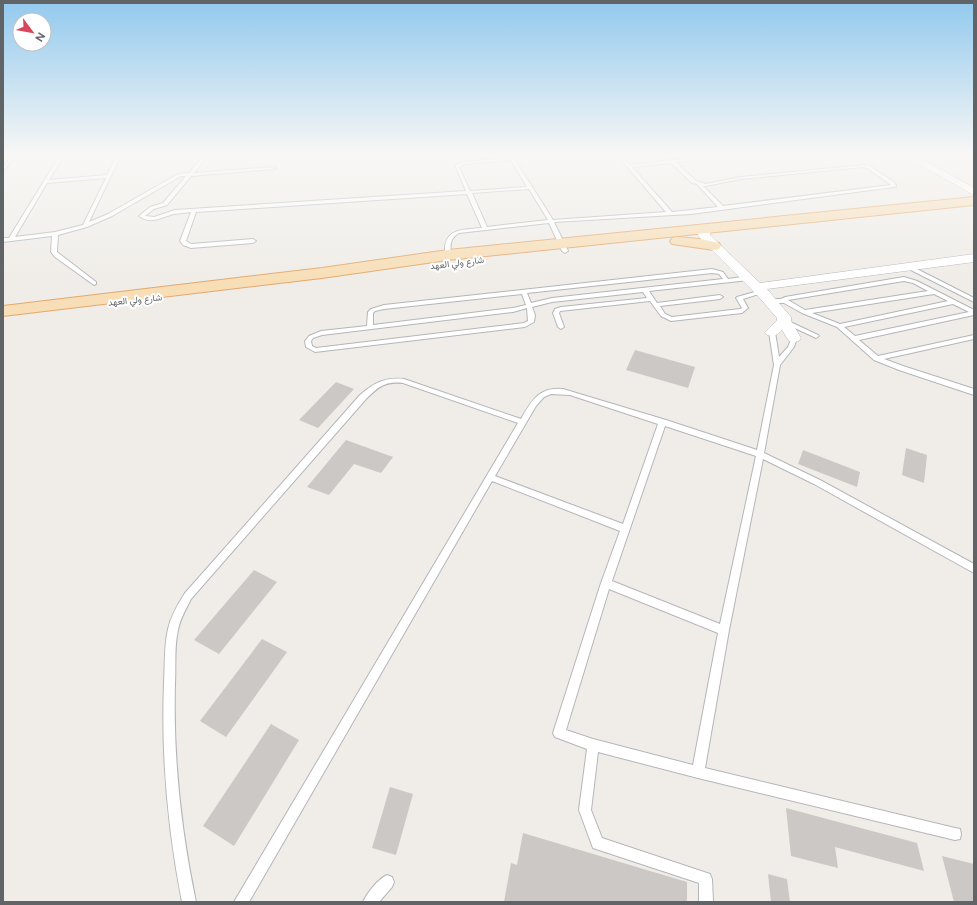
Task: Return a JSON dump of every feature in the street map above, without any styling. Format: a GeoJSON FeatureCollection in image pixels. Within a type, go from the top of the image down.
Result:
{"type":"FeatureCollection","features":[{"type":"Feature","properties":{"kind":"main road","name":"شارع ولي العهد"},"geometry":{"type":"LineString","coordinates":[[3,311],[322,273],[448,255],[709,238],[863,211],[911,208],[974,201]]}},
{"type":"Feature","properties":{"kind":"main road","name":"شارع ولي العهد"},"geometry":{"type":"LineString","coordinates":[[3,314],[563,248],[709,238],[731,232],[891,212],[911,208]]}},
{"type":"Feature","properties":{"kind":"street"},"geometry":{"type":"LineString","coordinates":[[709,238],[756,285],[777,301],[784,317],[784,321],[794,338]]}},
{"type":"Feature","properties":{"kind":"street"},"geometry":{"type":"LineString","coordinates":[[756,285],[974,258]]}},
{"type":"Feature","properties":{"kind":"street"},"geometry":{"type":"LineString","coordinates":[[772,332],[784,321]]}},
{"type":"Feature","properties":{"kind":"lane"},"geometry":{"type":"LineString","coordinates":[[11,239],[37,197]]}},
{"type":"Feature","properties":{"kind":"lane"},"geometry":{"type":"LineString","coordinates":[[85,226],[98,197]]}},
{"type":"Feature","properties":{"kind":"lane"},"geometry":{"type":"LineString","coordinates":[[3,240],[55,234],[85,226],[110,215],[141,197]]}},
{"type":"Feature","properties":{"kind":"lane"},"geometry":{"type":"LineString","coordinates":[[171,197],[165,204],[152,208],[142,216],[152,219],[175,212],[393,197]]}},
{"type":"Feature","properties":{"kind":"lane"},"geometry":{"type":"LineString","coordinates":[[471,197],[485,229]]}},
{"type":"Feature","properties":{"kind":"lane"},"geometry":{"type":"LineString","coordinates":[[535,197],[551,221],[563,248]]}},
{"type":"Feature","properties":{"kind":"lane"},"geometry":{"type":"LineString","coordinates":[[657,197],[670,213]]}},
{"type":"Feature","properties":{"kind":"lane"},"geometry":{"type":"LineString","coordinates":[[711,197],[722,208]]}},
{"type":"Feature","properties":{"kind":"lane"},"geometry":{"type":"LineString","coordinates":[[448,255],[447,244],[452,234],[458,232],[551,221],[722,208],[806,197]]}},
{"type":"Feature","properties":{"kind":"lane"},"geometry":{"type":"LineString","coordinates":[[165,204],[175,212]]}},
{"type":"Feature","properties":{"kind":"lane"},"geometry":{"type":"LineString","coordinates":[[194,211],[183,241],[185,244],[191,246],[253,241]]}},
{"type":"Feature","properties":{"kind":"lane"},"geometry":{"type":"LineString","coordinates":[[55,234],[54,252],[57,256],[94,283]]}},
{"type":"Feature","properties":{"kind":"lane"},"geometry":{"type":"LineString","coordinates":[[907,266],[974,300]]}},
{"type":"Feature","properties":{"kind":"lane"},"geometry":{"type":"LineString","coordinates":[[370,327],[370,313],[377,309],[712,271],[721,273],[727,281]]}},
{"type":"Feature","properties":{"kind":"lane"},"geometry":{"type":"LineString","coordinates":[[777,301],[785,298],[902,279],[915,282],[974,312]]}},
{"type":"Feature","properties":{"kind":"lane"},"geometry":{"type":"LineString","coordinates":[[524,292],[528,306],[532,320],[524,325],[315,350],[309,347],[308,341],[315,335],[513,310],[528,306],[552,300],[727,281],[756,285]]}},
{"type":"Feature","properties":{"kind":"lane"},"geometry":{"type":"LineString","coordinates":[[645,290],[663,315],[667,318],[676,319],[744,310],[739,298],[756,285]]}},
{"type":"Feature","properties":{"kind":"lane"},"geometry":{"type":"LineString","coordinates":[[804,312],[934,292]]}},
{"type":"Feature","properties":{"kind":"lane"},"geometry":{"type":"LineString","coordinates":[[656,305],[720,297]]}},
{"type":"Feature","properties":{"kind":"lane"},"geometry":{"type":"LineString","coordinates":[[561,327],[556,313],[557,310],[651,299]]}},
{"type":"Feature","properties":{"kind":"lane"},"geometry":{"type":"LineString","coordinates":[[777,301],[839,326],[876,358],[901,368],[974,392]]}},
{"type":"Feature","properties":{"kind":"lane"},"geometry":{"type":"LineString","coordinates":[[839,326],[953,302]]}},
{"type":"Feature","properties":{"kind":"lane"},"geometry":{"type":"LineString","coordinates":[[853,339],[974,312]]}},
{"type":"Feature","properties":{"kind":"lane"},"geometry":{"type":"LineString","coordinates":[[784,321],[816,336]]}},
{"type":"Feature","properties":{"kind":"lane"},"geometry":{"type":"LineString","coordinates":[[698,772],[724,630],[777,365],[772,332]]}},
{"type":"Feature","properties":{"kind":"lane"},"geometry":{"type":"LineString","coordinates":[[876,358],[974,337]]}},
{"type":"Feature","properties":{"kind":"lane"},"geometry":{"type":"LineString","coordinates":[[777,365],[791,347],[794,338]]}},
{"type":"Feature","properties":{"kind":"lane"},"geometry":{"type":"LineString","coordinates":[[189,902],[176,827],[169,760],[173,631],[178,614],[188,596],[363,397],[377,384],[390,380],[404,381],[522,422]]}},
{"type":"Feature","properties":{"kind":"lane"},"geometry":{"type":"LineString","coordinates":[[241,902],[522,422],[536,401],[545,393],[553,390],[571,393],[760,454],[823,486],[974,569]]}},
{"type":"Feature","properties":{"kind":"lane"},"geometry":{"type":"LineString","coordinates":[[663,422],[606,583],[559,733],[593,745],[698,772],[954,834]]}},
{"type":"Feature","properties":{"kind":"lane"},"geometry":{"type":"LineString","coordinates":[[490,478],[626,529]]}},
{"type":"Feature","properties":{"kind":"lane"},"geometry":{"type":"LineString","coordinates":[[606,583],[724,630]]}},
{"type":"Feature","properties":{"kind":"lane"},"geometry":{"type":"LineString","coordinates":[[593,745],[585,810],[598,843],[705,879],[706,902]]}},
{"type":"Feature","properties":{"kind":"lane"},"geometry":{"type":"LineString","coordinates":[[370,902],[387,882]]}},
{"type":"Feature","properties":{"kind":"building"},"geometry":{"type":"Polygon","coordinates":[[[635,350],[695,367],[688,388],[626,370],[635,350]]]}},
{"type":"Feature","properties":{"kind":"building"},"geometry":{"type":"Polygon","coordinates":[[[336,382],[354,389],[318,428],[299,420],[336,382]]]}},
{"type":"Feature","properties":{"kind":"building"},"geometry":{"type":"Polygon","coordinates":[[[346,440],[393,457],[381,473],[354,464],[329,495],[307,487],[346,440]]]}},
{"type":"Feature","properties":{"kind":"building"},"geometry":{"type":"Polygon","coordinates":[[[906,448],[927,455],[924,483],[902,475],[906,448]]]}},
{"type":"Feature","properties":{"kind":"building"},"geometry":{"type":"Polygon","coordinates":[[[803,450],[860,472],[857,487],[798,464],[803,450]]]}},
{"type":"Feature","properties":{"kind":"building"},"geometry":{"type":"Polygon","coordinates":[[[254,570],[277,582],[219,654],[194,640],[254,570]]]}},
{"type":"Feature","properties":{"kind":"building"},"geometry":{"type":"Polygon","coordinates":[[[262,639],[287,652],[226,737],[200,721],[262,639]]]}},
{"type":"Feature","properties":{"kind":"building"},"geometry":{"type":"Polygon","coordinates":[[[271,724],[299,740],[234,846],[203,826],[271,724]]]}},
{"type":"Feature","properties":{"kind":"building"},"geometry":{"type":"Polygon","coordinates":[[[390,787],[413,794],[396,855],[372,848],[390,787]]]}},
{"type":"Feature","properties":{"kind":"building"},"geometry":{"type":"Polygon","coordinates":[[[786,808],[917,843],[924,871],[835,847],[838,868],[791,856],[786,808]]]}},
{"type":"Feature","properties":{"kind":"building"},"geometry":{"type":"Polygon","coordinates":[[[523,833],[687,882],[687,902],[504,902],[511,863],[517,865],[523,833]]]}},
{"type":"Feature","properties":{"kind":"building"},"geometry":{"type":"Polygon","coordinates":[[[942,856],[974,864],[974,902],[954,902],[942,856]]]}},
{"type":"Feature","properties":{"kind":"building"},"geometry":{"type":"Polygon","coordinates":[[[768,874],[787,879],[790,902],[771,902],[768,874]]]}}]}
